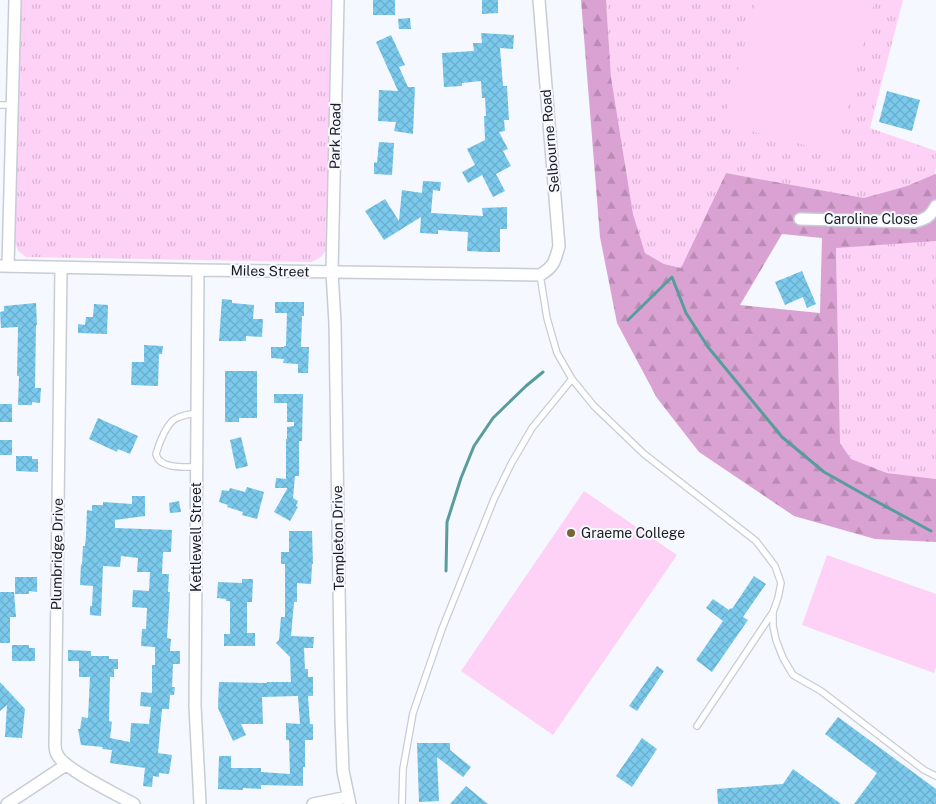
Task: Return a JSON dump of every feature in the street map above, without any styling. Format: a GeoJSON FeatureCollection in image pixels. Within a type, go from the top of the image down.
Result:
{"type":"FeatureCollection","features":[{"type":"Feature","properties":{"kind":"street"},"geometry":{"type":"LineString","coordinates":[[4,266],[15,0]]}},
{"type":"Feature","properties":{"kind":"street","name":"Park Road"},"geometry":{"type":"LineString","coordinates":[[332,272],[338,0]]}},
{"type":"Feature","properties":{"kind":"street","name":"Selbourne Road"},"geometry":{"type":"LineString","coordinates":[[538,0],[559,246],[554,262],[548,270],[540,275]]}},
{"type":"Feature","properties":{"kind":"street","name":"Caroline Close"},"geometry":{"type":"LineString","coordinates":[[800,219],[914,222],[925,220],[936,206]]}},
{"type":"Feature","properties":{"kind":"street","name":"Miles Street"},"geometry":{"type":"LineString","coordinates":[[4,266],[540,275]]}},
{"type":"Feature","properties":{"kind":"street","name":"Plumbridge Drive"},"geometry":{"type":"LineString","coordinates":[[61,268],[55,745],[58,756],[66,765]]}},
{"type":"Feature","properties":{"kind":"street","name":"Kettlewell Street"},"geometry":{"type":"LineString","coordinates":[[198,270],[195,706],[200,804]]}},
{"type":"Feature","properties":{"kind":"street","name":"Templeton Drive"},"geometry":{"type":"LineString","coordinates":[[332,272],[335,323],[341,718],[344,771],[349,801]]}},
{"type":"Feature","properties":{"kind":"street"},"geometry":{"type":"LineString","coordinates":[[7,804],[66,765],[134,804]]}},
{"type":"Feature","properties":{"kind":"street"},"geometry":{"type":"LineString","coordinates":[[313,804],[349,801]]}},
{"type":"Feature","properties":{"kind":"lane"},"geometry":{"type":"LineString","coordinates":[[0,105],[12,105]]}},
{"type":"Feature","properties":{"kind":"lane"},"geometry":{"type":"LineString","coordinates":[[540,275],[546,318],[558,353],[572,379],[594,406],[644,454],[756,541],[775,566],[780,583],[778,598],[773,612],[697,726]]}},
{"type":"Feature","properties":{"kind":"lane"},"geometry":{"type":"LineString","coordinates":[[402,804],[403,769],[413,713],[442,628],[494,499],[511,464],[532,428],[572,379]]}},
{"type":"Feature","properties":{"kind":"lane"},"geometry":{"type":"LineString","coordinates":[[197,412],[173,420],[167,428],[156,454],[160,461],[168,465],[197,467]]}},
{"type":"Feature","properties":{"kind":"lane"},"geometry":{"type":"LineString","coordinates":[[773,612],[776,640],[783,658],[793,675],[821,691],[924,770],[936,776]]}},
{"type":"Feature","properties":{"kind":"green space"},"geometry":{"type":"Polygon","coordinates":[[[21,0],[332,0],[327,249],[321,257],[312,262],[26,257],[18,251],[15,242],[21,0]]]}},
{"type":"Feature","properties":{"kind":"green space"},"geometry":{"type":"Polygon","coordinates":[[[581,0],[606,0],[611,77],[633,214],[645,253],[664,264],[681,268],[726,173],[864,198],[907,186],[936,174],[936,241],[836,248],[840,443],[851,459],[887,473],[936,479],[936,542],[875,539],[794,516],[699,452],[657,398],[617,323],[600,237],[581,0]],[[782,234],[740,305],[820,313],[822,238],[782,234]]]}},
{"type":"Feature","properties":{"kind":"green space"},"geometry":{"type":"Polygon","coordinates":[[[606,0],[903,0],[870,128],[936,151],[935,174],[907,186],[864,198],[726,173],[681,268],[664,264],[645,253],[633,214],[611,77],[606,0]]]}},
{"type":"Feature","properties":{"kind":"green space"},"geometry":{"type":"Polygon","coordinates":[[[756,0],[875,0],[835,153],[724,124],[756,0]]]}},
{"type":"Feature","properties":{"kind":"green space"},"geometry":{"type":"Polygon","coordinates":[[[936,241],[936,479],[887,473],[851,459],[840,443],[836,247],[936,241]]]}},
{"type":"Feature","properties":{"kind":"green space"},"geometry":{"type":"Polygon","coordinates":[[[584,491],[677,555],[553,735],[461,671],[584,491]]]}},
{"type":"Feature","properties":{"kind":"green space"},"geometry":{"type":"Polygon","coordinates":[[[827,555],[936,594],[936,667],[934,673],[802,625],[827,555]]]}},
{"type":"Feature","properties":{"kind":"building"},"geometry":{"type":"Polygon","coordinates":[[[373,0],[395,0],[395,15],[373,15],[373,0]]]}},
{"type":"Feature","properties":{"kind":"building"},"geometry":{"type":"Polygon","coordinates":[[[482,0],[498,0],[498,13],[482,14],[482,0]]]}},
{"type":"Feature","properties":{"kind":"building"},"geometry":{"type":"Polygon","coordinates":[[[410,18],[411,29],[399,29],[398,19],[410,18]]]}},
{"type":"Feature","properties":{"kind":"building"},"geometry":{"type":"Polygon","coordinates":[[[481,33],[514,35],[513,49],[500,48],[503,86],[507,86],[509,120],[504,120],[505,131],[499,132],[508,149],[503,151],[511,166],[496,174],[505,191],[493,197],[482,175],[468,183],[462,172],[475,165],[467,149],[485,140],[485,98],[482,98],[481,81],[462,83],[462,86],[444,87],[442,53],[474,51],[473,43],[482,43],[481,33]]]}},
{"type":"Feature","properties":{"kind":"building"},"geometry":{"type":"Polygon","coordinates":[[[391,35],[405,65],[399,67],[408,87],[415,87],[413,134],[394,131],[396,122],[378,121],[379,90],[398,91],[376,42],[391,35]]]}},
{"type":"Feature","properties":{"kind":"building"},"geometry":{"type":"Polygon","coordinates":[[[887,91],[920,100],[912,131],[879,122],[887,91]]]}},
{"type":"Feature","properties":{"kind":"building"},"geometry":{"type":"Polygon","coordinates":[[[379,142],[394,143],[392,175],[374,174],[374,162],[377,163],[379,142]]]}},
{"type":"Feature","properties":{"kind":"building"},"geometry":{"type":"Polygon","coordinates":[[[423,181],[441,182],[440,191],[433,190],[431,213],[483,216],[482,208],[507,207],[507,229],[500,229],[500,252],[467,251],[468,232],[438,230],[438,234],[420,233],[421,217],[384,240],[365,211],[385,199],[399,221],[402,190],[422,193],[423,181]]]}},
{"type":"Feature","properties":{"kind":"building"},"geometry":{"type":"Polygon","coordinates":[[[802,271],[816,304],[807,308],[803,297],[785,305],[775,282],[802,271]]]}},
{"type":"Feature","properties":{"kind":"building"},"geometry":{"type":"Polygon","coordinates":[[[222,299],[232,300],[232,303],[254,305],[253,319],[263,319],[262,337],[246,336],[246,341],[219,341],[222,299]]]}},
{"type":"Feature","properties":{"kind":"building"},"geometry":{"type":"Polygon","coordinates":[[[275,302],[304,302],[301,347],[309,347],[308,373],[298,373],[298,364],[283,363],[284,359],[271,358],[271,347],[286,346],[287,313],[275,313],[275,302]]]}},
{"type":"Feature","properties":{"kind":"building"},"geometry":{"type":"Polygon","coordinates":[[[36,303],[35,388],[41,388],[40,403],[32,402],[32,405],[18,405],[18,327],[1,328],[0,312],[4,311],[4,306],[36,303]]]}},
{"type":"Feature","properties":{"kind":"building"},"geometry":{"type":"Polygon","coordinates":[[[94,304],[108,305],[107,334],[78,333],[78,324],[85,325],[86,317],[93,317],[94,304]]]}},
{"type":"Feature","properties":{"kind":"building"},"geometry":{"type":"Polygon","coordinates":[[[144,345],[163,346],[162,354],[159,354],[158,386],[131,385],[132,362],[144,362],[144,345]]]}},
{"type":"Feature","properties":{"kind":"building"},"geometry":{"type":"Polygon","coordinates":[[[225,371],[257,371],[257,418],[239,418],[239,422],[225,422],[225,371]]]}},
{"type":"Feature","properties":{"kind":"building"},"geometry":{"type":"Polygon","coordinates":[[[274,394],[303,394],[302,441],[299,441],[299,476],[295,476],[293,498],[298,501],[296,506],[298,507],[290,521],[274,512],[287,489],[275,488],[276,478],[286,479],[287,427],[294,426],[294,422],[287,422],[287,403],[274,403],[274,394]]]}},
{"type":"Feature","properties":{"kind":"building"},"geometry":{"type":"Polygon","coordinates":[[[0,404],[12,404],[12,422],[0,422],[0,404]]]}},
{"type":"Feature","properties":{"kind":"building"},"geometry":{"type":"Polygon","coordinates":[[[98,418],[138,436],[130,454],[118,449],[117,452],[89,439],[98,418]]]}},
{"type":"Feature","properties":{"kind":"building"},"geometry":{"type":"Polygon","coordinates":[[[241,437],[248,466],[236,469],[230,440],[241,437]]]}},
{"type":"Feature","properties":{"kind":"building"},"geometry":{"type":"Polygon","coordinates":[[[0,440],[12,440],[12,455],[0,455],[0,440]]]}},
{"type":"Feature","properties":{"kind":"building"},"geometry":{"type":"Polygon","coordinates":[[[16,456],[32,456],[32,459],[38,459],[38,472],[16,471],[16,456]]]}},
{"type":"Feature","properties":{"kind":"building"},"geometry":{"type":"Polygon","coordinates":[[[247,487],[264,492],[257,519],[242,515],[243,512],[227,507],[228,505],[219,502],[222,490],[229,491],[230,488],[245,492],[247,487]]]}},
{"type":"Feature","properties":{"kind":"building"},"geometry":{"type":"Polygon","coordinates":[[[132,496],[145,496],[145,516],[115,520],[115,528],[172,530],[171,552],[163,552],[162,574],[169,574],[168,592],[170,592],[167,638],[171,639],[170,651],[180,651],[180,664],[173,664],[172,687],[175,687],[174,695],[170,695],[169,709],[162,709],[158,753],[172,755],[169,774],[159,773],[159,777],[153,776],[152,787],[143,786],[145,768],[110,763],[112,750],[102,749],[103,747],[81,745],[78,729],[80,729],[82,717],[88,718],[90,677],[79,677],[79,661],[68,661],[68,650],[91,651],[91,656],[109,656],[109,659],[118,659],[118,669],[114,669],[114,677],[110,677],[109,721],[112,722],[110,738],[130,742],[131,723],[149,724],[151,707],[140,706],[141,692],[152,693],[152,665],[155,665],[155,647],[141,646],[142,629],[146,629],[147,608],[132,607],[133,590],[149,591],[150,572],[137,572],[138,558],[121,556],[120,567],[103,566],[101,616],[90,615],[93,586],[80,585],[87,510],[92,511],[92,505],[103,505],[103,502],[132,504],[132,496]]]}},
{"type":"Feature","properties":{"kind":"building"},"geometry":{"type":"Polygon","coordinates":[[[179,501],[181,512],[170,513],[169,503],[179,501]]]}},
{"type":"Feature","properties":{"kind":"building"},"geometry":{"type":"Polygon","coordinates":[[[289,531],[312,531],[313,564],[311,584],[297,583],[297,602],[294,602],[291,636],[314,637],[313,648],[304,648],[305,669],[308,669],[308,677],[313,677],[313,696],[308,696],[310,724],[313,724],[313,740],[305,740],[303,786],[261,785],[261,789],[218,789],[219,756],[231,756],[231,768],[261,768],[261,772],[290,774],[289,740],[286,740],[286,723],[300,724],[298,696],[262,697],[263,724],[241,724],[246,735],[233,741],[218,708],[219,682],[291,682],[290,657],[276,643],[279,640],[281,617],[285,617],[285,564],[281,564],[281,552],[289,552],[289,531]]]}},
{"type":"Feature","properties":{"kind":"building"},"geometry":{"type":"Polygon","coordinates":[[[754,576],[766,584],[743,617],[748,620],[712,672],[696,660],[723,621],[706,608],[713,599],[729,610],[732,609],[754,576]]]}},
{"type":"Feature","properties":{"kind":"building"},"geometry":{"type":"Polygon","coordinates":[[[15,577],[37,577],[37,592],[29,591],[29,594],[15,594],[15,577]]]}},
{"type":"Feature","properties":{"kind":"building"},"geometry":{"type":"Polygon","coordinates":[[[242,579],[253,579],[252,602],[247,602],[247,633],[255,633],[255,646],[224,646],[224,634],[230,634],[230,601],[217,598],[218,582],[242,583],[242,579]]]}},
{"type":"Feature","properties":{"kind":"building"},"geometry":{"type":"Polygon","coordinates":[[[0,592],[14,592],[16,617],[10,617],[10,643],[0,643],[0,592]]]}},
{"type":"Feature","properties":{"kind":"building"},"geometry":{"type":"Polygon","coordinates":[[[12,645],[29,645],[29,648],[35,648],[35,661],[12,661],[12,645]]]}},
{"type":"Feature","properties":{"kind":"building"},"geometry":{"type":"Polygon","coordinates":[[[657,666],[664,671],[637,711],[629,706],[657,666]]]}},
{"type":"Feature","properties":{"kind":"building"},"geometry":{"type":"Polygon","coordinates":[[[0,682],[25,709],[22,738],[5,737],[7,705],[0,711],[0,682]]]}},
{"type":"Feature","properties":{"kind":"building"},"geometry":{"type":"Polygon","coordinates":[[[838,717],[936,789],[936,804],[854,804],[877,773],[825,734],[838,717]]]}},
{"type":"Feature","properties":{"kind":"building"},"geometry":{"type":"Polygon","coordinates":[[[642,738],[657,749],[632,787],[616,776],[642,738]]]}},
{"type":"Feature","properties":{"kind":"building"},"geometry":{"type":"Polygon","coordinates":[[[417,743],[450,743],[450,750],[471,767],[463,777],[437,757],[439,801],[419,802],[417,743]]]}},
{"type":"Feature","properties":{"kind":"building"},"geometry":{"type":"Polygon","coordinates":[[[793,769],[841,804],[718,804],[717,789],[783,784],[793,769]]]}},
{"type":"Feature","properties":{"kind":"building"},"geometry":{"type":"Polygon","coordinates":[[[466,786],[488,804],[450,804],[466,786]]]}},
{"type":"Feature","properties":{"kind":"waterway"},"geometry":{"type":"LineString","coordinates":[[628,320],[672,277],[686,313],[708,347],[782,437],[824,472],[931,531]]}},
{"type":"Feature","properties":{"kind":"waterway"},"geometry":{"type":"LineString","coordinates":[[446,571],[447,522],[461,478],[474,446],[493,418],[543,372]]}},
{"type":"Feature","properties":{"kind":"place","name":"Graeme College"},"geometry":{"type":"Point","coordinates":[571,533]}}]}
